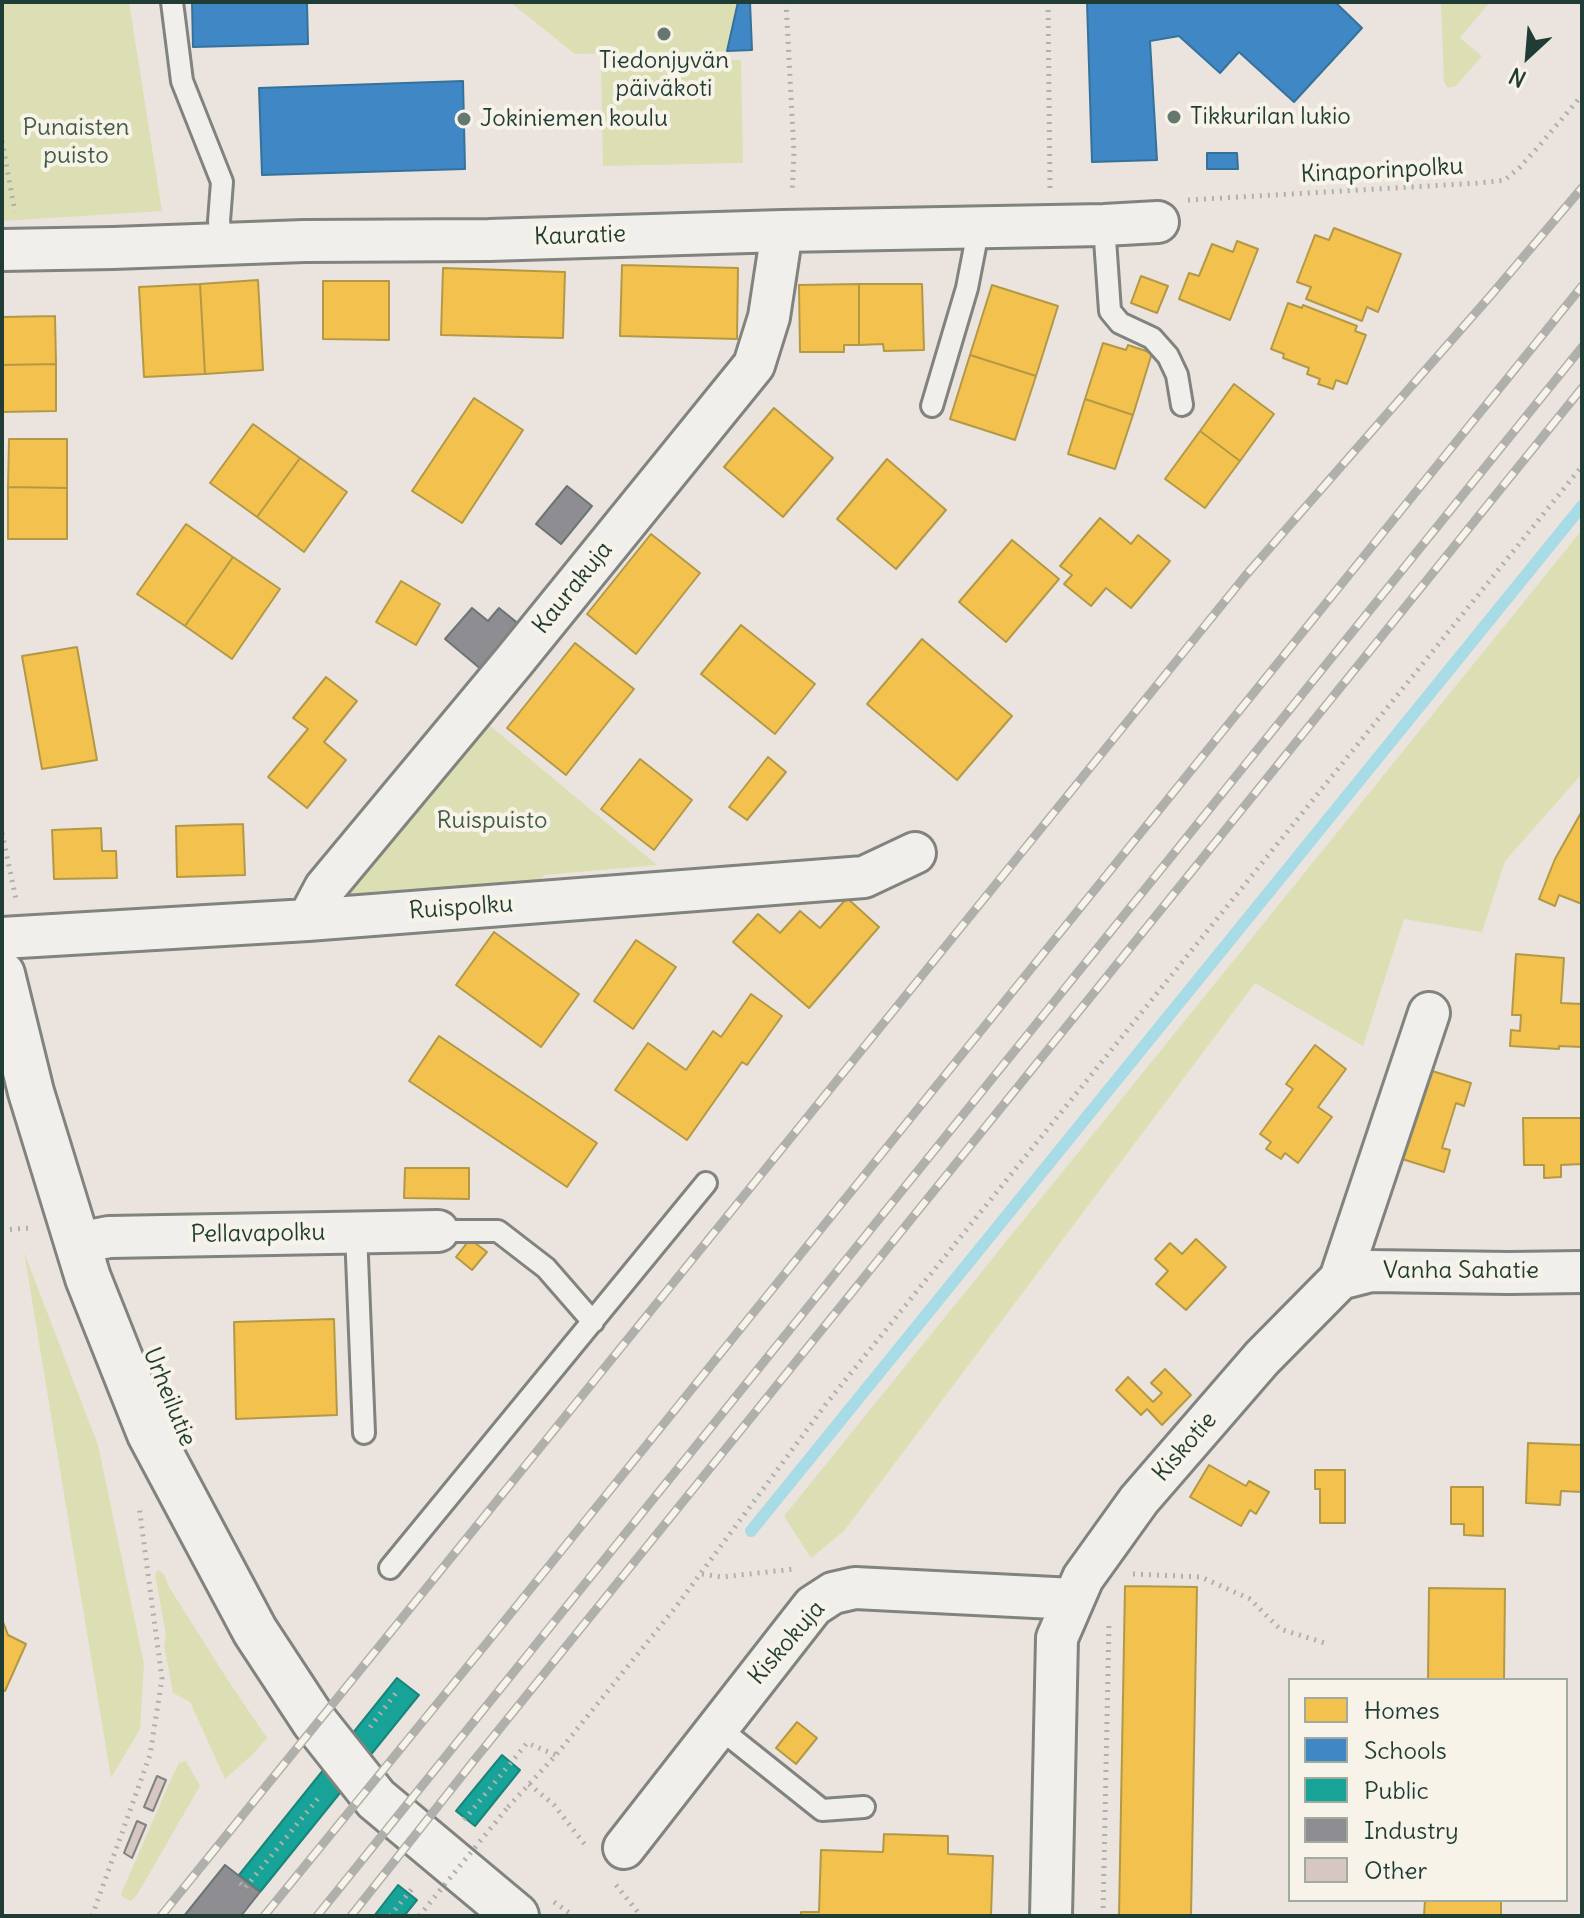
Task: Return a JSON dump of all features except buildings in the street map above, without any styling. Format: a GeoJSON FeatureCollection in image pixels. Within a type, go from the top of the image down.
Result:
{"type":"FeatureCollection","features":[{"type":"Feature","properties":{"kind":"main road","name":"Urheilutie"},"geometry":{"type":"LineString","coordinates":[[2,974],[31,1092],[88,1278],[150,1434],[255,1631],[314,1721],[376,1799],[500,1903]]}},
{"type":"Feature","properties":{"kind":"street","name":"Kauratie"},"geometry":{"type":"LineString","coordinates":[[12,249],[1158,222]]}},
{"type":"Feature","properties":{"kind":"street","name":"Kaurakuja"},"geometry":{"type":"LineString","coordinates":[[308,920],[325,888],[754,365],[769,317],[782,231]]}},
{"type":"Feature","properties":{"kind":"street","name":"Ruispolku"},"geometry":{"type":"LineString","coordinates":[[14,937],[308,920],[864,877],[915,853]]}},
{"type":"Feature","properties":{"kind":"street","name":"Kiskotie"},"geometry":{"type":"LineString","coordinates":[[1051,1916],[1057,1638],[1083,1610],[1083,1578],[1139,1500],[1262,1358],[1340,1279],[1429,1013]]}},
{"type":"Feature","properties":{"kind":"street","name":"Pellavapolku"},"geometry":{"type":"LineString","coordinates":[[78,1243],[109,1237],[438,1231]]}},
{"type":"Feature","properties":{"kind":"street","name":"Vanha Sahatie"},"geometry":{"type":"LineString","coordinates":[[1340,1279],[1371,1271],[1582,1272]]}},
{"type":"Feature","properties":{"kind":"street","name":"Kiskokuja"},"geometry":{"type":"LineString","coordinates":[[624,1848],[813,1606],[833,1593],[855,1588],[1083,1610]]}},
{"type":"Feature","properties":{"kind":"lane"},"geometry":{"type":"LineString","coordinates":[[172,2],[182,81],[222,182],[219,221],[222,244]]}},
{"type":"Feature","properties":{"kind":"lane"},"geometry":{"type":"LineString","coordinates":[[1104,225],[1110,311],[1120,323],[1152,338],[1168,356],[1177,375],[1182,405]]}},
{"type":"Feature","properties":{"kind":"lane"},"geometry":{"type":"LineString","coordinates":[[932,406],[967,288],[979,226]]}},
{"type":"Feature","properties":{"kind":"lane"},"geometry":{"type":"LineString","coordinates":[[390,1568],[706,1183]]}},
{"type":"Feature","properties":{"kind":"lane"},"geometry":{"type":"LineString","coordinates":[[438,1231],[498,1231],[546,1268],[593,1322]]}},
{"type":"Feature","properties":{"kind":"lane"},"geometry":{"type":"LineString","coordinates":[[356,1232],[364,1433]]}},
{"type":"Feature","properties":{"kind":"lane"},"geometry":{"type":"LineString","coordinates":[[718,1727],[822,1810],[864,1807]]}},
{"type":"Feature","properties":{"kind":"path"},"geometry":{"type":"LineString","coordinates":[[782,231],[791,208],[794,153],[786,2]]}},
{"type":"Feature","properties":{"kind":"path"},"geometry":{"type":"LineString","coordinates":[[1048,2],[1050,201]]}},
{"type":"Feature","properties":{"kind":"path","name":"Kinaporinpolku"},"geometry":{"type":"LineString","coordinates":[[1158,222],[1172,201],[1505,180],[1582,95]]}},
{"type":"Feature","properties":{"kind":"path"},"geometry":{"type":"LineString","coordinates":[[2,141],[12,249]]}},
{"type":"Feature","properties":{"kind":"path"},"geometry":{"type":"LineString","coordinates":[[419,1916],[508,1807],[556,1755],[702,1574],[826,1404],[1582,466]]}},
{"type":"Feature","properties":{"kind":"path"},"geometry":{"type":"LineString","coordinates":[[2,833],[17,902],[14,937]]}},
{"type":"Feature","properties":{"kind":"path"},"geometry":{"type":"LineString","coordinates":[[2,1230],[32,1228]]}},
{"type":"Feature","properties":{"kind":"path"},"geometry":{"type":"LineString","coordinates":[[92,1916],[150,1755],[162,1679],[138,1505]]}},
{"type":"Feature","properties":{"kind":"path"},"geometry":{"type":"LineString","coordinates":[[1126,1573],[1201,1577],[1250,1599],[1280,1629],[1325,1643]]}},
{"type":"Feature","properties":{"kind":"path"},"geometry":{"type":"LineString","coordinates":[[1083,1610],[1109,1621]]}},
{"type":"Feature","properties":{"kind":"path"},"geometry":{"type":"LineString","coordinates":[[1083,1610],[1109,1621]]}},
{"type":"Feature","properties":{"kind":"path"},"geometry":{"type":"LineString","coordinates":[[1103,1916],[1109,1621]]}},
{"type":"Feature","properties":{"kind":"path"},"geometry":{"type":"LineString","coordinates":[[378,1738],[369,1727],[396,1693],[382,1707]]}},
{"type":"Feature","properties":{"kind":"path"},"geometry":{"type":"LineString","coordinates":[[459,1826],[527,1743],[556,1755]]}},
{"type":"Feature","properties":{"kind":"path"},"geometry":{"type":"LineString","coordinates":[[240,1883],[245,1888],[321,1796]]}},
{"type":"Feature","properties":{"kind":"path"},"geometry":{"type":"LineString","coordinates":[[470,1835],[480,1844]]}},
{"type":"Feature","properties":{"kind":"path"},"geometry":{"type":"LineString","coordinates":[[390,1916],[418,1882]]}},
{"type":"Feature","properties":{"kind":"green space","name":"Punaisten puisto"},"geometry":{"type":"Polygon","coordinates":[[[2,2],[129,2],[162,211],[2,221],[2,2]]]}},
{"type":"Feature","properties":{"kind":"green space","name":"Tiedonjyvän päiväkoti"},"geometry":{"type":"Polygon","coordinates":[[[510,2],[738,2],[727,51],[575,54],[510,2]]]}},
{"type":"Feature","properties":{"kind":"green space"},"geometry":{"type":"Polygon","coordinates":[[[1441,2],[1490,2],[1460,38],[1482,56],[1456,86],[1448,88],[1444,82],[1441,2]]]}},
{"type":"Feature","properties":{"kind":"green space"},"geometry":{"type":"Polygon","coordinates":[[[741,60],[743,163],[603,166],[601,62],[741,60]]]}},
{"type":"Feature","properties":{"kind":"green space"},"geometry":{"type":"Polygon","coordinates":[[[1582,530],[1582,774],[1505,861],[1482,932],[1404,919],[1363,1046],[1255,983],[844,1531],[811,1558],[784,1516],[1582,530]]]}},
{"type":"Feature","properties":{"kind":"green space","name":"Ruispuisto"},"geometry":{"type":"Polygon","coordinates":[[[482,719],[657,865],[545,875],[531,887],[339,906],[348,881],[482,719]]]}},
{"type":"Feature","properties":{"kind":"green space"},"geometry":{"type":"Polygon","coordinates":[[[24,1252],[98,1445],[144,1664],[140,1729],[111,1778],[24,1252]]]}},
{"type":"Feature","properties":{"kind":"green space"},"geometry":{"type":"Polygon","coordinates":[[[158,1570],[164,1574],[169,1587],[267,1738],[225,1779],[190,1702],[173,1693],[155,1574],[158,1570]]]}},
{"type":"Feature","properties":{"kind":"green space"},"geometry":{"type":"Polygon","coordinates":[[[186,1761],[200,1786],[131,1901],[121,1894],[172,1777],[179,1763],[186,1761]]]}},
{"type":"Feature","properties":{"kind":"waterway"},"geometry":{"type":"LineString","coordinates":[[751,1531],[1582,506]]}},
{"type":"Feature","properties":{"kind":"railway"},"geometry":{"type":"LineString","coordinates":[[161,1916],[1246,575],[1582,188]]}},
{"type":"Feature","properties":{"kind":"railway"},"geometry":{"type":"LineString","coordinates":[[264,1916],[1582,286]]}},
{"type":"Feature","properties":{"kind":"railway"},"geometry":{"type":"LineString","coordinates":[[317,1916],[1582,347]]}},
{"type":"Feature","properties":{"kind":"railway"},"geometry":{"type":"LineString","coordinates":[[351,1916],[1582,388]]}},
{"type":"Feature","properties":{"kind":"place","name":"Tiedonjyvän päiväkoti"},"geometry":{"type":"Point","coordinates":[664,34]}},
{"type":"Feature","properties":{"kind":"place","name":"Tikkurilan lukio"},"geometry":{"type":"Point","coordinates":[1174,117]}},
{"type":"Feature","properties":{"kind":"place","name":"Jokiniemen koulu"},"geometry":{"type":"Point","coordinates":[464,119]}}]}
